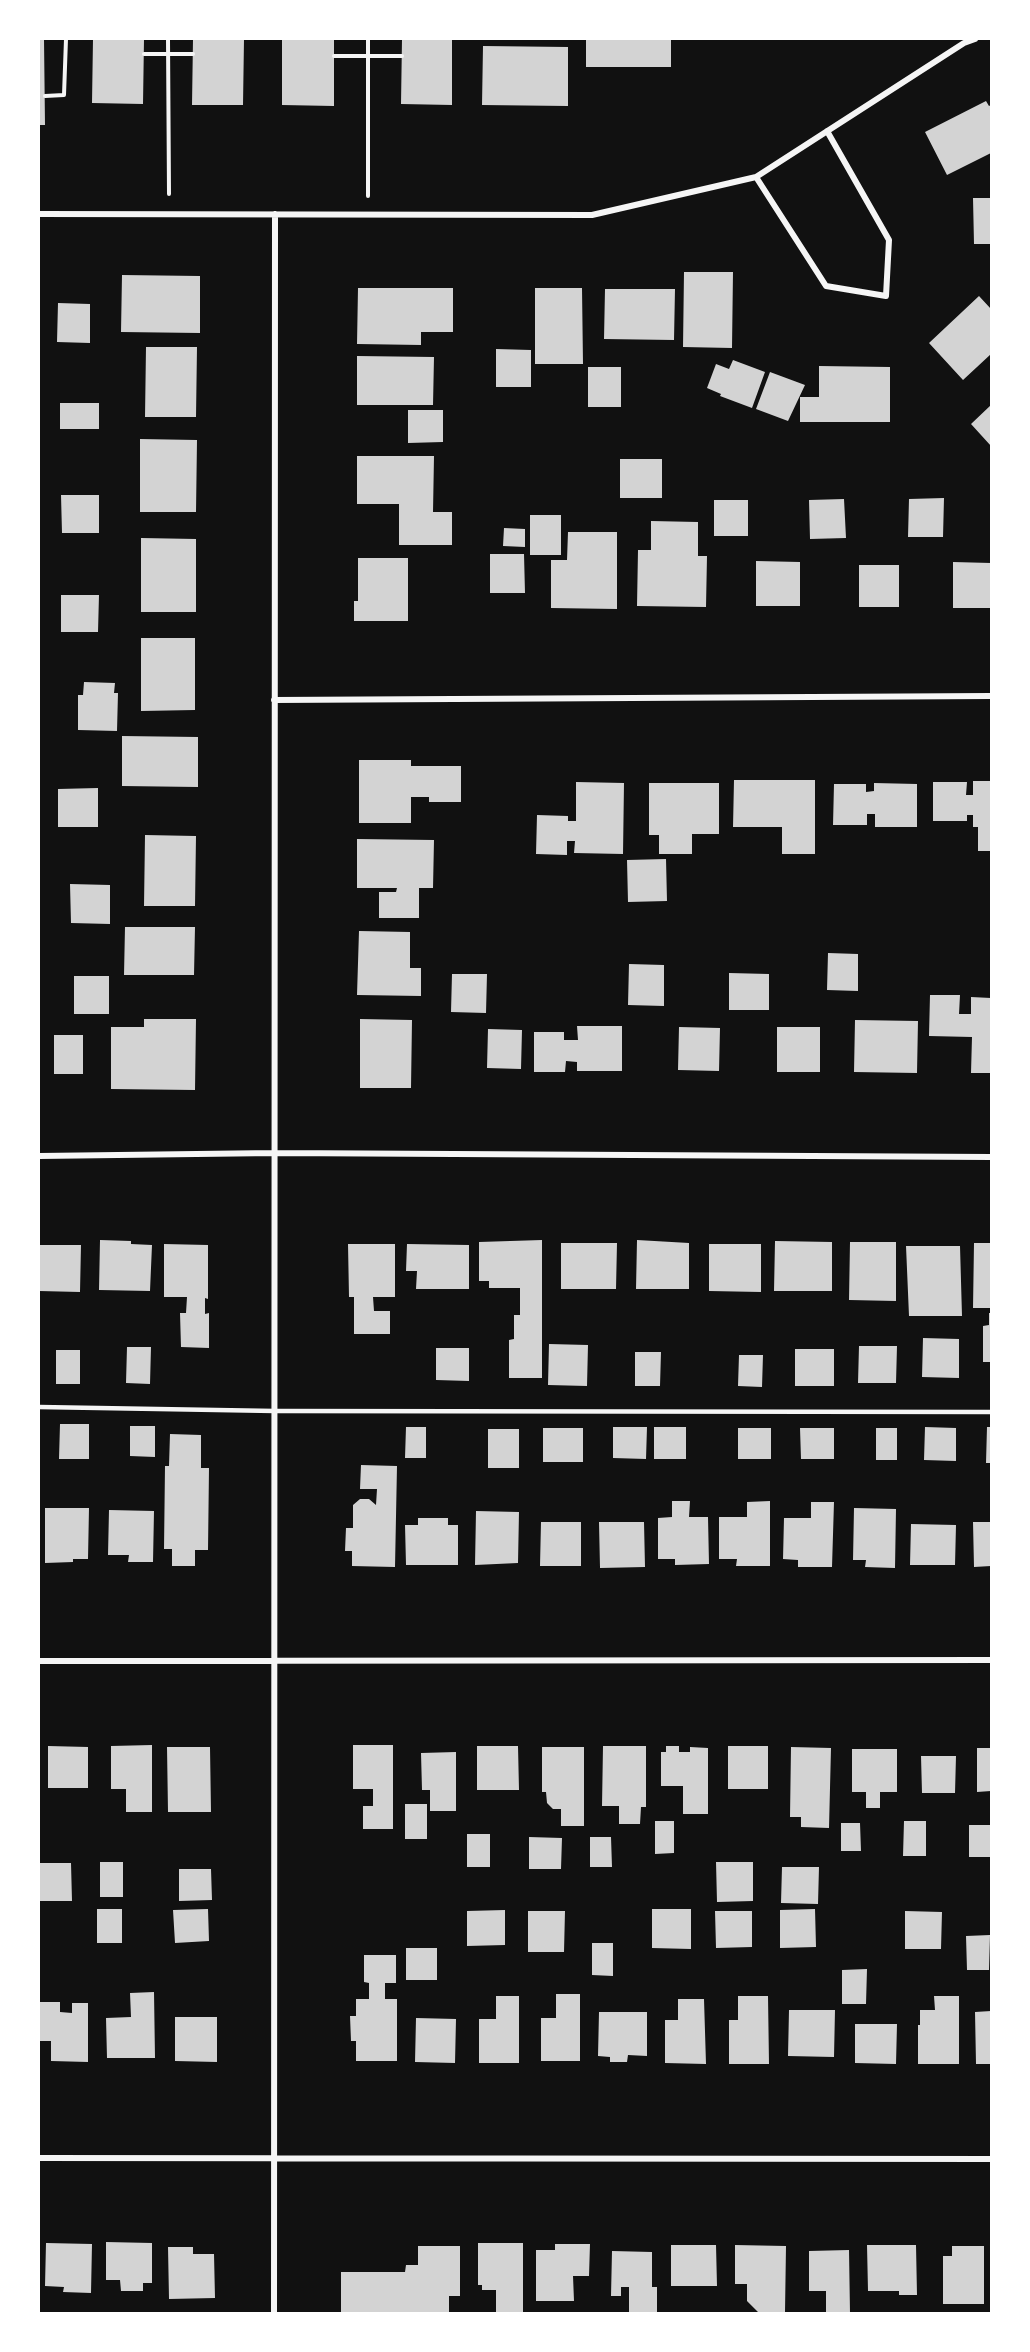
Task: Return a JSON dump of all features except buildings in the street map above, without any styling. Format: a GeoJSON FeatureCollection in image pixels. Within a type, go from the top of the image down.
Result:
{"type":"FeatureCollection","features":[{"type":"Feature","properties":{"kind":"street"},"geometry":{"type":"LineString","coordinates":[[39,214],[592,215],[756,177],[964,42],[975,39]]}},
{"type":"Feature","properties":{"kind":"street"},"geometry":{"type":"LineString","coordinates":[[756,177],[826,286],[886,296],[889,240],[827,131]]}},
{"type":"Feature","properties":{"kind":"street"},"geometry":{"type":"LineString","coordinates":[[274,2313],[275,214]]}},
{"type":"Feature","properties":{"kind":"street"},"geometry":{"type":"LineString","coordinates":[[274,700],[991,696]]}},
{"type":"Feature","properties":{"kind":"street"},"geometry":{"type":"LineString","coordinates":[[39,1156],[275,1153],[991,1158]]}},
{"type":"Feature","properties":{"kind":"street"},"geometry":{"type":"LineString","coordinates":[[39,1661],[991,1660]]}},
{"type":"Feature","properties":{"kind":"street"},"geometry":{"type":"LineString","coordinates":[[39,2158],[991,2159]]}},
{"type":"Feature","properties":{"kind":"lane"},"geometry":{"type":"LineString","coordinates":[[39,1407],[275,1411],[991,1412]]}},
{"type":"Feature","properties":{"kind":"path"},"geometry":{"type":"LineString","coordinates":[[45,96],[64,95],[66,39]]}},
{"type":"Feature","properties":{"kind":"path"},"geometry":{"type":"LineString","coordinates":[[168,39],[169,214]]}},
{"type":"Feature","properties":{"kind":"path"},"geometry":{"type":"LineString","coordinates":[[368,39],[368,214]]}},
{"type":"Feature","properties":{"kind":"path"},"geometry":{"type":"LineString","coordinates":[[144,54],[193,54]]}},
{"type":"Feature","properties":{"kind":"path"},"geometry":{"type":"LineString","coordinates":[[334,56],[402,56]]}}]}
